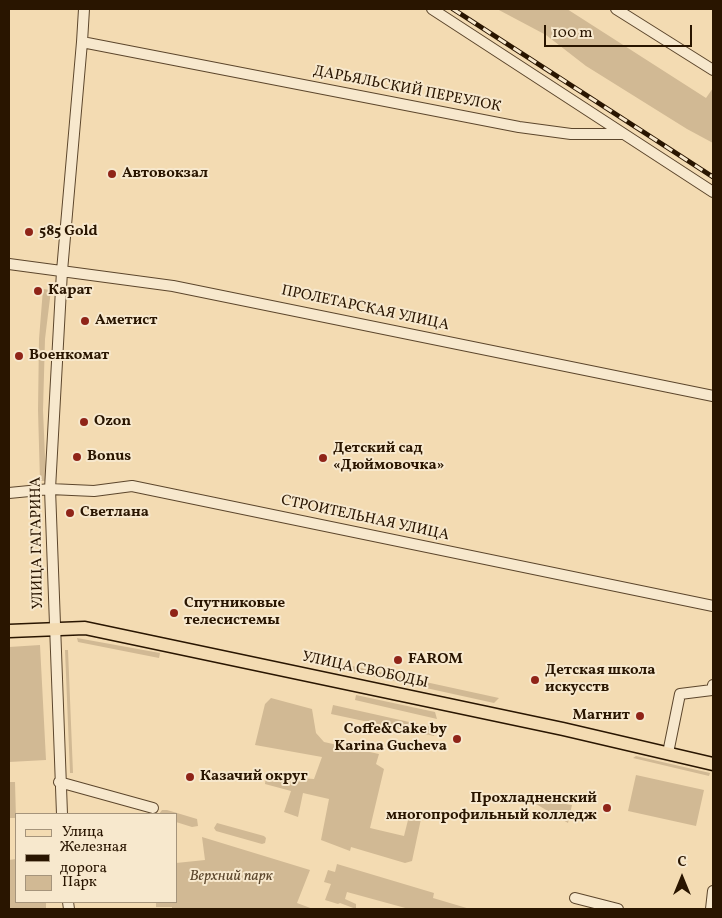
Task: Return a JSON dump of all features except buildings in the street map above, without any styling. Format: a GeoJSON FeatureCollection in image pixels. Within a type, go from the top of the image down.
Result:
{"type":"FeatureCollection","features":[{"type":"Feature","properties":{"kind":"main road","name":"УЛИЦА СВОБОДЫ"},"geometry":{"type":"LineString","coordinates":[[9,631],[85,628],[713,764]]}},
{"type":"Feature","properties":{"kind":"street","name":"УЛИЦА ГАГАРИНА"},"geometry":{"type":"LineString","coordinates":[[62,813],[50,489],[62,271],[84,9]]}},
{"type":"Feature","properties":{"kind":"street"},"geometry":{"type":"LineString","coordinates":[[432,9],[713,192]]}},
{"type":"Feature","properties":{"kind":"street"},"geometry":{"type":"LineString","coordinates":[[616,9],[713,70]]}},
{"type":"Feature","properties":{"kind":"street","name":"ДАРЬЯЛЬСКИЙ ПЕРЕУЛОК"},"geometry":{"type":"LineString","coordinates":[[82,42],[519,127],[571,134],[623,134]]}},
{"type":"Feature","properties":{"kind":"street","name":"ПРОЛЕТАРСКАЯ УЛИЦА"},"geometry":{"type":"LineString","coordinates":[[9,264],[173,286],[713,396]]}},
{"type":"Feature","properties":{"kind":"street","name":"СТРОИТЕЛЬНАЯ УЛИЦА"},"geometry":{"type":"LineString","coordinates":[[9,493],[50,489],[94,491],[132,486],[713,606]]}},
{"type":"Feature","properties":{"kind":"street"},"geometry":{"type":"LineString","coordinates":[[668,753],[680,694],[712,690],[713,685]]}},
{"type":"Feature","properties":{"kind":"street"},"geometry":{"type":"LineString","coordinates":[[60,782],[152,808]]}},
{"type":"Feature","properties":{"kind":"street"},"geometry":{"type":"LineString","coordinates":[[711,909],[713,891]]}},
{"type":"Feature","properties":{"kind":"street"},"geometry":{"type":"LineString","coordinates":[[575,898],[618,909]]}},
{"type":"Feature","properties":{"kind":"green space"},"geometry":{"type":"Polygon","coordinates":[[[497,9],[567,9],[706,98],[713,88],[713,143],[687,129],[586,66],[546,35],[497,9]]]}},
{"type":"Feature","properties":{"kind":"green space"},"geometry":{"type":"Polygon","coordinates":[[[43,289],[51,290],[45,339],[43,410],[46,481],[40,481],[39,339],[43,289]]]}},
{"type":"Feature","properties":{"kind":"green space"},"geometry":{"type":"Polygon","coordinates":[[[77,638],[160,653],[159,658],[78,642],[77,638]]]}},
{"type":"Feature","properties":{"kind":"green space"},"geometry":{"type":"Polygon","coordinates":[[[40,645],[46,760],[9,762],[9,647],[40,645]]]}},
{"type":"Feature","properties":{"kind":"green space"},"geometry":{"type":"Polygon","coordinates":[[[65,650],[68,650],[73,773],[70,773],[65,650]]]}},
{"type":"Feature","properties":{"kind":"green space"},"geometry":{"type":"Polygon","coordinates":[[[306,656],[499,698],[494,703],[308,662],[306,656]]]}},
{"type":"Feature","properties":{"kind":"green space"},"geometry":{"type":"Polygon","coordinates":[[[356,695],[435,712],[437,719],[355,700],[356,695]]]}},
{"type":"Feature","properties":{"kind":"green space"},"geometry":{"type":"Polygon","coordinates":[[[271,698],[312,709],[316,733],[324,742],[379,754],[376,764],[384,769],[370,828],[404,836],[409,816],[421,819],[412,861],[405,863],[351,847],[350,851],[321,840],[329,799],[303,793],[298,817],[284,812],[291,791],[265,784],[266,776],[314,779],[322,757],[255,745],[265,704],[271,698]]]}},
{"type":"Feature","properties":{"kind":"green space"},"geometry":{"type":"Polygon","coordinates":[[[333,705],[436,728],[434,736],[331,714],[333,705]]]}},
{"type":"Feature","properties":{"kind":"green space"},"geometry":{"type":"Polygon","coordinates":[[[636,756],[710,773],[709,776],[633,758],[636,756]]]}},
{"type":"Feature","properties":{"kind":"green space"},"geometry":{"type":"Polygon","coordinates":[[[636,775],[704,790],[696,826],[628,811],[636,775]]]}},
{"type":"Feature","properties":{"kind":"green space"},"geometry":{"type":"Polygon","coordinates":[[[9,782],[15,782],[16,813],[15,818],[9,818],[9,782]]]}},
{"type":"Feature","properties":{"kind":"green space"},"geometry":{"type":"Polygon","coordinates":[[[526,798],[572,805],[568,823],[526,798]]]}},
{"type":"Feature","properties":{"kind":"green space"},"geometry":{"type":"Polygon","coordinates":[[[162,810],[167,810],[177,813],[160,813],[162,810]]]}},
{"type":"Feature","properties":{"kind":"green space"},"geometry":{"type":"Polygon","coordinates":[[[178,813],[197,819],[198,826],[192,827],[178,823],[178,813]]]}},
{"type":"Feature","properties":{"kind":"green space"},"geometry":{"type":"Polygon","coordinates":[[[217,823],[264,836],[266,838],[265,843],[262,844],[216,831],[214,828],[217,823]]]}},
{"type":"Feature","properties":{"kind":"green space","name":"Верхний парк"},"geometry":{"type":"Polygon","coordinates":[[[202,837],[310,870],[297,903],[313,909],[172,909],[172,907],[156,907],[156,903],[178,903],[178,863],[205,860],[202,837]]]}},
{"type":"Feature","properties":{"kind":"green space"},"geometry":{"type":"Polygon","coordinates":[[[15,859],[15,903],[46,903],[46,909],[9,909],[9,860],[15,859]]]}},
{"type":"Feature","properties":{"kind":"green space"},"geometry":{"type":"Polygon","coordinates":[[[337,864],[434,893],[433,898],[470,909],[409,909],[347,892],[345,899],[356,904],[356,909],[325,900],[331,884],[324,882],[328,870],[335,872],[337,864]]]}},
{"type":"Feature","properties":{"kind":"railway"},"geometry":{"type":"LineString","coordinates":[[453,9],[713,177]]}},
{"type":"Feature","properties":{"kind":"place","name":"Автовокзал"},"geometry":{"type":"Point","coordinates":[112,174]}},
{"type":"Feature","properties":{"kind":"place","name":"585 Gold"},"geometry":{"type":"Point","coordinates":[29,232]}},
{"type":"Feature","properties":{"kind":"place","name":"Карат"},"geometry":{"type":"Point","coordinates":[38,291]}},
{"type":"Feature","properties":{"kind":"place","name":"Аметист"},"geometry":{"type":"Point","coordinates":[85,321]}},
{"type":"Feature","properties":{"kind":"place","name":"Военкомат"},"geometry":{"type":"Point","coordinates":[19,356]}},
{"type":"Feature","properties":{"kind":"place","name":"Ozon"},"geometry":{"type":"Point","coordinates":[84,422]}},
{"type":"Feature","properties":{"kind":"place","name":"Bonus"},"geometry":{"type":"Point","coordinates":[77,457]}},
{"type":"Feature","properties":{"kind":"place","name":"Детский сад «Дюймовочка»"},"geometry":{"type":"Point","coordinates":[323,458]}},
{"type":"Feature","properties":{"kind":"place","name":"Светлана"},"geometry":{"type":"Point","coordinates":[70,513]}},
{"type":"Feature","properties":{"kind":"place","name":"Спутниковые телесистемы"},"geometry":{"type":"Point","coordinates":[174,613]}},
{"type":"Feature","properties":{"kind":"place","name":"FAROM"},"geometry":{"type":"Point","coordinates":[398,660]}},
{"type":"Feature","properties":{"kind":"place","name":"Детская школа искусств"},"geometry":{"type":"Point","coordinates":[535,680]}},
{"type":"Feature","properties":{"kind":"place","name":"Магнит"},"geometry":{"type":"Point","coordinates":[640,716]}},
{"type":"Feature","properties":{"kind":"place","name":"Coffe&Cake by Karina Gucheva"},"geometry":{"type":"Point","coordinates":[457,739]}},
{"type":"Feature","properties":{"kind":"place","name":"Казачий округ"},"geometry":{"type":"Point","coordinates":[190,777]}},
{"type":"Feature","properties":{"kind":"place","name":"Прохладненский многопрофильный колледж"},"geometry":{"type":"Point","coordinates":[607,808]}}]}
